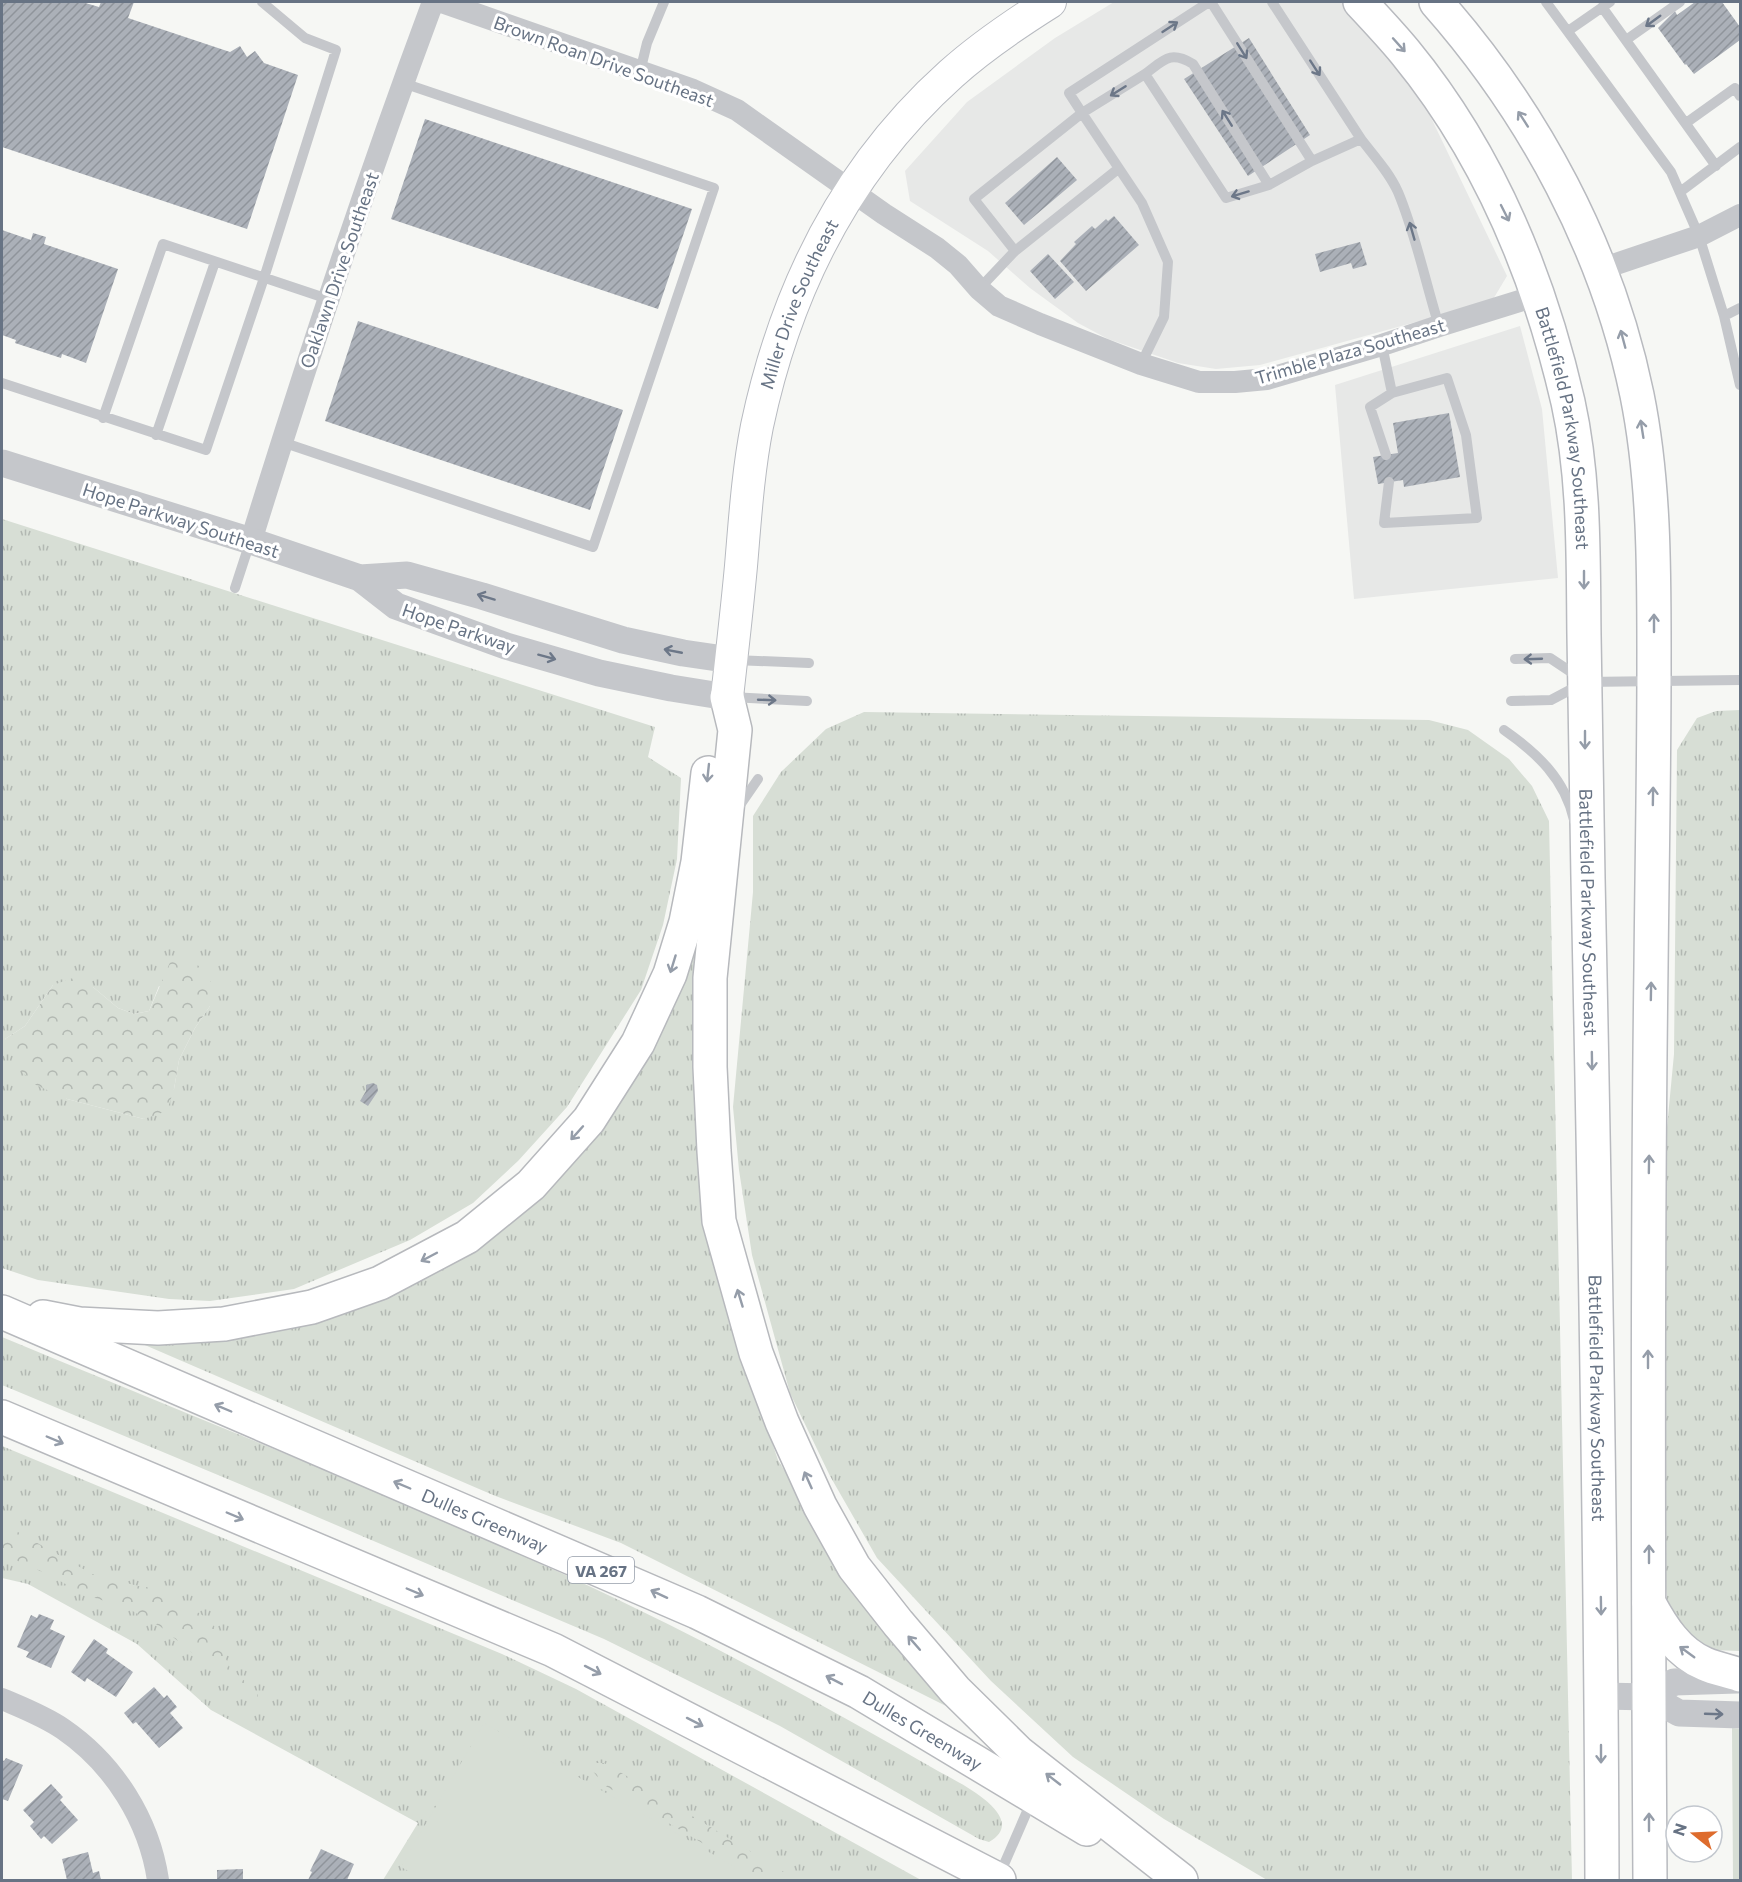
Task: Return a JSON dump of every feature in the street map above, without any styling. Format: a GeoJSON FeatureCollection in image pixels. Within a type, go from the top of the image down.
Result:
{"type":"FeatureCollection","features":[{"type":"Feature","properties":{"kind":"main road","name":"Miller Drive Southeast"},"geometry":{"type":"LineString","coordinates":[[727,697],[748,484],[764,398],[778,345],[821,240],[852,189],[888,139],[951,74],[990,43],[1050,2]]}},
{"type":"Feature","properties":{"kind":"main road","name":"Battlefield Parkway Southeast"},"geometry":{"type":"LineString","coordinates":[[1360,2],[1407,54],[1443,105],[1478,161],[1510,224],[1539,295],[1568,404],[1576,449],[1584,551],[1588,900],[1598,1337],[1602,1881]]}},
{"type":"Feature","properties":{"kind":"main road"},"geometry":{"type":"LineString","coordinates":[[1436,2],[1454,22],[1526,122],[1554,169],[1601,269],[1622,333],[1637,396],[1647,458],[1653,528],[1654,682],[1648,1173],[1650,1881]]}},
{"type":"Feature","properties":{"kind":"main road"},"geometry":{"type":"LineString","coordinates":[[727,697],[735,730],[710,989],[710,1066],[719,1221],[756,1353],[782,1422],[820,1506],[854,1567],[955,1690],[1019,1753],[1181,1881]]}},
{"type":"Feature","properties":{"kind":"main road"},"geometry":{"type":"LineString","coordinates":[[2,1311],[79,1324],[158,1328],[224,1324],[312,1308],[380,1283],[467,1237],[531,1185],[590,1120],[638,1043],[670,974],[686,922],[698,862],[713,729],[727,697]]}},
{"type":"Feature","properties":{"kind":"main road","name":"Dulles Greenway"},"geometry":{"type":"LineString","coordinates":[[2,1311],[697,1612],[859,1692],[1174,1881]]}},
{"type":"Feature","properties":{"kind":"main road"},"geometry":{"type":"LineString","coordinates":[[2,1417],[553,1650],[998,1880]]}},
{"type":"Feature","properties":{"kind":"main road"},"geometry":{"type":"LineString","coordinates":[[1648,1603],[1664,1629],[1681,1648],[1703,1664],[1740,1675]]}},
{"type":"Feature","properties":{"kind":"main road"},"geometry":{"type":"LineString","coordinates":[[813,1783],[956,1881]]}},
{"type":"Feature","properties":{"kind":"street","name":"Oaklawn Drive Southeast"},"geometry":{"type":"LineString","coordinates":[[250,541],[328,298],[433,2]]}},
{"type":"Feature","properties":{"kind":"street","name":"Brown Roan Drive Southeast"},"geometry":{"type":"LineString","coordinates":[[442,2],[693,90],[737,110],[852,189]]}},
{"type":"Feature","properties":{"kind":"street","name":"Trimble Plaza Southeast"},"geometry":{"type":"LineString","coordinates":[[852,189],[937,248],[958,265],[979,289],[999,306],[1142,364],[1199,382],[1267,379],[1539,295]]}},
{"type":"Feature","properties":{"kind":"street"},"geometry":{"type":"LineString","coordinates":[[1601,269],[1699,236],[1740,215]]}},
{"type":"Feature","properties":{"kind":"street","name":"Hope Parkway Southeast"},"geometry":{"type":"LineString","coordinates":[[2,463],[360,578]]}},
{"type":"Feature","properties":{"kind":"street","name":"Hope Parkway"},"geometry":{"type":"LineString","coordinates":[[360,578],[407,575],[623,640],[683,653],[731,660]]}},
{"type":"Feature","properties":{"kind":"street","name":"Hope Parkway"},"geometry":{"type":"LineString","coordinates":[[360,578],[396,606],[506,646],[599,673],[727,697]]}},
{"type":"Feature","properties":{"kind":"street"},"geometry":{"type":"LineString","coordinates":[[1650,1697],[1674,1682],[1740,1680]]}},
{"type":"Feature","properties":{"kind":"street"},"geometry":{"type":"LineString","coordinates":[[1602,1696],[1650,1697],[1679,1713],[1740,1715]]}},
{"type":"Feature","properties":{"kind":"street"},"geometry":{"type":"LineString","coordinates":[[2,1699],[38,1714],[63,1729],[89,1749],[111,1772],[133,1804],[147,1836],[158,1881]]}},
{"type":"Feature","properties":{"kind":"lane"},"geometry":{"type":"LineString","coordinates":[[2,383],[206,450],[264,278],[336,50],[305,38],[262,2]]}},
{"type":"Feature","properties":{"kind":"lane"},"geometry":{"type":"LineString","coordinates":[[640,72],[647,43],[663,2]]}},
{"type":"Feature","properties":{"kind":"lane"},"geometry":{"type":"LineString","coordinates":[[1142,364],[1164,317],[1168,262],[1142,203],[1069,93],[1210,2],[1312,161]]}},
{"type":"Feature","properties":{"kind":"lane"},"geometry":{"type":"LineString","coordinates":[[1272,2],[1361,139],[1381,164],[1400,198],[1410,222],[1439,326]]}},
{"type":"Feature","properties":{"kind":"lane"},"geometry":{"type":"LineString","coordinates":[[1546,2],[1664,161],[1680,192],[1699,236],[1724,316],[1740,385]]}},
{"type":"Feature","properties":{"kind":"lane"},"geometry":{"type":"LineString","coordinates":[[1626,40],[1680,2]]}},
{"type":"Feature","properties":{"kind":"lane"},"geometry":{"type":"LineString","coordinates":[[1568,31],[1606,4],[1626,40],[1716,166]]}},
{"type":"Feature","properties":{"kind":"lane"},"geometry":{"type":"LineString","coordinates":[[1015,251],[974,199],[1082,113],[1170,56],[1181,57],[1193,64],[1269,185]]}},
{"type":"Feature","properties":{"kind":"lane"},"geometry":{"type":"LineString","coordinates":[[1144,74],[1227,198],[1269,185],[1312,161],[1361,139]]}},
{"type":"Feature","properties":{"kind":"lane"},"geometry":{"type":"LineString","coordinates":[[282,442],[593,547],[696,244],[714,188],[403,82]]}},
{"type":"Feature","properties":{"kind":"lane"},"geometry":{"type":"LineString","coordinates":[[1686,123],[1739,89]]}},
{"type":"Feature","properties":{"kind":"lane"},"geometry":{"type":"LineString","coordinates":[[1680,192],[1740,147]]}},
{"type":"Feature","properties":{"kind":"lane"},"geometry":{"type":"LineString","coordinates":[[979,289],[1015,251],[1118,169]]}},
{"type":"Feature","properties":{"kind":"lane"},"geometry":{"type":"LineString","coordinates":[[103,418],[163,244],[328,298]]}},
{"type":"Feature","properties":{"kind":"lane"},"geometry":{"type":"LineString","coordinates":[[156,435],[215,262]]}},
{"type":"Feature","properties":{"kind":"lane"},"geometry":{"type":"LineString","coordinates":[[1724,316],[1740,308]]}},
{"type":"Feature","properties":{"kind":"lane"},"geometry":{"type":"LineString","coordinates":[[1382,345],[1392,393]]}},
{"type":"Feature","properties":{"kind":"lane"},"geometry":{"type":"LineString","coordinates":[[1386,455],[1370,407],[1392,393],[1448,378],[1466,435],[1478,518],[1384,523],[1389,482]]}},
{"type":"Feature","properties":{"kind":"lane"},"geometry":{"type":"LineString","coordinates":[[235,588],[250,541]]}},
{"type":"Feature","properties":{"kind":"lane"},"geometry":{"type":"LineString","coordinates":[[1515,659],[1550,658],[1585,682]]}},
{"type":"Feature","properties":{"kind":"lane","name":"Hope Parkway"},"geometry":{"type":"LineString","coordinates":[[731,660],[809,663]]}},
{"type":"Feature","properties":{"kind":"lane"},"geometry":{"type":"LineString","coordinates":[[1511,700],[1551,700],[1585,682],[1740,680]]}},
{"type":"Feature","properties":{"kind":"lane","name":"Hope Parkway"},"geometry":{"type":"LineString","coordinates":[[727,697],[807,701]]}},
{"type":"Feature","properties":{"kind":"lane"},"geometry":{"type":"LineString","coordinates":[[1504,730],[1543,760],[1565,793],[1572,812],[1588,900]]}},
{"type":"Feature","properties":{"kind":"lane"},"geometry":{"type":"LineString","coordinates":[[724,839],[734,815],[759,779]]}},
{"type":"Feature","properties":{"kind":"lane"},"geometry":{"type":"LineString","coordinates":[[998,1880],[1034,1797]]}},
{"type":"Feature","properties":{"kind":"shaded area"},"geometry":{"type":"Polygon","coordinates":[[[1114,2],[1344,2],[1411,76],[1507,276],[1492,301],[1260,365],[1216,369],[1178,363],[1108,339],[1078,323],[1030,288],[988,251],[910,201],[905,171],[967,102],[1055,38],[1114,2]]]}},
{"type":"Feature","properties":{"kind":"shaded area"},"geometry":{"type":"Polygon","coordinates":[[[1520,326],[1542,409],[1558,578],[1354,599],[1335,385],[1520,326]]]}},
{"type":"Feature","properties":{"kind":"green space"},"geometry":{"type":"Polygon","coordinates":[[[2,519],[655,727],[648,757],[681,778],[677,859],[663,925],[641,990],[567,1107],[518,1161],[473,1203],[410,1240],[294,1289],[210,1301],[169,1299],[38,1280],[2,1268],[2,519]],[[53,985],[25,1026],[5,1039],[67,1099],[144,1119],[174,1089],[179,1060],[195,1028],[210,1006],[159,986],[149,1011],[134,1014],[118,1008],[93,987],[53,985]]]}},
{"type":"Feature","properties":{"kind":"green space"},"geometry":{"type":"Polygon","coordinates":[[[1740,710],[1740,1651],[1711,1650],[1695,1643],[1668,1608],[1661,1540],[1661,1190],[1674,1054],[1677,750],[1697,718],[1716,711],[1740,710]]]}},
{"type":"Feature","properties":{"kind":"green space"},"geometry":{"type":"Polygon","coordinates":[[[864,712],[1429,720],[1468,730],[1509,759],[1532,786],[1549,821],[1572,1880],[1267,1880],[1164,1819],[1073,1757],[991,1681],[877,1558],[830,1476],[790,1393],[752,1255],[739,1170],[733,1107],[753,892],[753,816],[781,772],[826,729],[864,712]]]}},
{"type":"Feature","properties":{"kind":"green space"},"geometry":{"type":"Polygon","coordinates":[[[699,939],[735,1334],[778,1460],[859,1593],[946,1706],[621,1543],[493,1495],[124,1336],[223,1337],[526,1207],[595,1139],[651,1054],[699,939]]]}},
{"type":"Feature","properties":{"kind":"green space"},"geometry":{"type":"Polygon","coordinates":[[[188,958],[204,970],[212,984],[210,1006],[195,1028],[179,1060],[167,1111],[144,1119],[67,1099],[36,1085],[21,1071],[5,1039],[25,1026],[53,985],[73,978],[93,987],[118,1008],[134,1014],[149,1011],[171,960],[188,958]]]}},
{"type":"Feature","properties":{"kind":"green space"},"geometry":{"type":"Polygon","coordinates":[[[2,1337],[431,1515],[666,1623],[803,1695],[973,1791],[997,1811],[1002,1822],[1000,1832],[989,1842],[979,1839],[780,1726],[604,1639],[2,1385],[2,1337]]]}},
{"type":"Feature","properties":{"kind":"green space"},"geometry":{"type":"Polygon","coordinates":[[[2,1446],[502,1654],[576,1689],[921,1880],[383,1880],[418,1823],[211,1710],[137,1644],[28,1584],[2,1578],[2,1446]]]}},
{"type":"Feature","properties":{"kind":"green space"},"geometry":{"type":"Polygon","coordinates":[[[2,1523],[92,1574],[154,1588],[199,1613],[210,1621],[226,1641],[226,1659],[230,1668],[258,1693],[258,1702],[245,1697],[161,1627],[129,1609],[86,1595],[2,1554],[2,1523]]]}},
{"type":"Feature","properties":{"kind":"green space"},"geometry":{"type":"Polygon","coordinates":[[[484,1723],[735,1867],[727,1880],[425,1880],[401,1867],[484,1723]]]}},
{"type":"Feature","properties":{"kind":"green space"},"geometry":{"type":"Polygon","coordinates":[[[1732,1728],[1740,1729],[1740,1880],[1733,1880],[1732,1728]]]}},
{"type":"Feature","properties":{"kind":"green space"},"geometry":{"type":"Polygon","coordinates":[[[594,1763],[604,1763],[625,1775],[797,1880],[765,1880],[604,1785],[592,1770],[594,1763]]]}},
{"type":"Feature","properties":{"kind":"building"},"geometry":{"type":"Polygon","coordinates":[[[2,2],[82,2],[99,7],[101,2],[134,2],[128,18],[230,52],[240,46],[247,57],[255,51],[264,63],[298,75],[247,229],[2,147],[2,2]]]}},
{"type":"Feature","properties":{"kind":"building"},"geometry":{"type":"Polygon","coordinates":[[[1695,2],[1722,2],[1740,27],[1740,40],[1694,74],[1658,28],[1675,11],[1677,15],[1695,2]]]}},
{"type":"Feature","properties":{"kind":"building"},"geometry":{"type":"Polygon","coordinates":[[[1249,38],[1310,135],[1248,176],[1184,79],[1249,38]]]}},
{"type":"Feature","properties":{"kind":"building"},"geometry":{"type":"Polygon","coordinates":[[[425,119],[692,209],[658,309],[391,219],[425,119]]]}},
{"type":"Feature","properties":{"kind":"building"},"geometry":{"type":"Polygon","coordinates":[[[1057,157],[1077,180],[1024,225],[1005,203],[1057,157]]]}},
{"type":"Feature","properties":{"kind":"building"},"geometry":{"type":"Polygon","coordinates":[[[1114,216],[1139,245],[1086,291],[1060,261],[1076,244],[1074,242],[1092,226],[1095,229],[1106,219],[1108,221],[1114,216]]]}},
{"type":"Feature","properties":{"kind":"building"},"geometry":{"type":"Polygon","coordinates":[[[2,230],[31,240],[33,233],[46,237],[44,244],[118,269],[86,363],[62,354],[61,358],[15,343],[16,340],[2,335],[2,230]]]}},
{"type":"Feature","properties":{"kind":"building"},"geometry":{"type":"Polygon","coordinates":[[[1360,242],[1367,265],[1353,269],[1351,263],[1320,272],[1315,254],[1360,242]]]}},
{"type":"Feature","properties":{"kind":"building"},"geometry":{"type":"Polygon","coordinates":[[[1048,254],[1074,282],[1055,299],[1030,271],[1048,254]]]}},
{"type":"Feature","properties":{"kind":"building"},"geometry":{"type":"Polygon","coordinates":[[[358,321],[623,410],[590,510],[325,421],[358,321]]]}},
{"type":"Feature","properties":{"kind":"building"},"geometry":{"type":"Polygon","coordinates":[[[1449,413],[1460,477],[1404,487],[1403,480],[1378,484],[1373,457],[1398,453],[1393,423],[1449,413]]]}},
{"type":"Feature","properties":{"kind":"building"},"geometry":{"type":"Polygon","coordinates":[[[373,1083],[377,1085],[378,1091],[368,1106],[360,1101],[366,1091],[366,1085],[373,1083]]]}},
{"type":"Feature","properties":{"kind":"building"},"geometry":{"type":"Polygon","coordinates":[[[39,1614],[54,1620],[50,1629],[65,1636],[51,1668],[26,1657],[29,1652],[17,1647],[31,1615],[37,1618],[39,1614]]]}},
{"type":"Feature","properties":{"kind":"building"},"geometry":{"type":"Polygon","coordinates":[[[94,1639],[108,1649],[106,1653],[133,1672],[116,1697],[87,1678],[85,1682],[71,1672],[94,1639]]]}},
{"type":"Feature","properties":{"kind":"building"},"geometry":{"type":"Polygon","coordinates":[[[154,1687],[164,1698],[167,1695],[177,1707],[170,1713],[183,1728],[159,1748],[136,1722],[133,1724],[124,1713],[154,1687]]]}},
{"type":"Feature","properties":{"kind":"building"},"geometry":{"type":"Polygon","coordinates":[[[6,1758],[23,1765],[8,1801],[2,1799],[2,1760],[6,1758]]]}},
{"type":"Feature","properties":{"kind":"building"},"geometry":{"type":"Polygon","coordinates":[[[51,1784],[63,1797],[60,1800],[78,1820],[52,1844],[44,1836],[41,1839],[30,1826],[34,1822],[23,1810],[51,1784]]]}},
{"type":"Feature","properties":{"kind":"building"},"geometry":{"type":"Polygon","coordinates":[[[321,1849],[354,1864],[347,1880],[308,1880],[321,1849]]]}},
{"type":"Feature","properties":{"kind":"building"},"geometry":{"type":"Polygon","coordinates":[[[88,1852],[93,1873],[99,1871],[101,1880],[67,1880],[62,1859],[88,1852]]]}},
{"type":"Feature","properties":{"kind":"building"},"geometry":{"type":"Polygon","coordinates":[[[243,1869],[243,1880],[217,1880],[217,1870],[243,1869]]]}}]}
